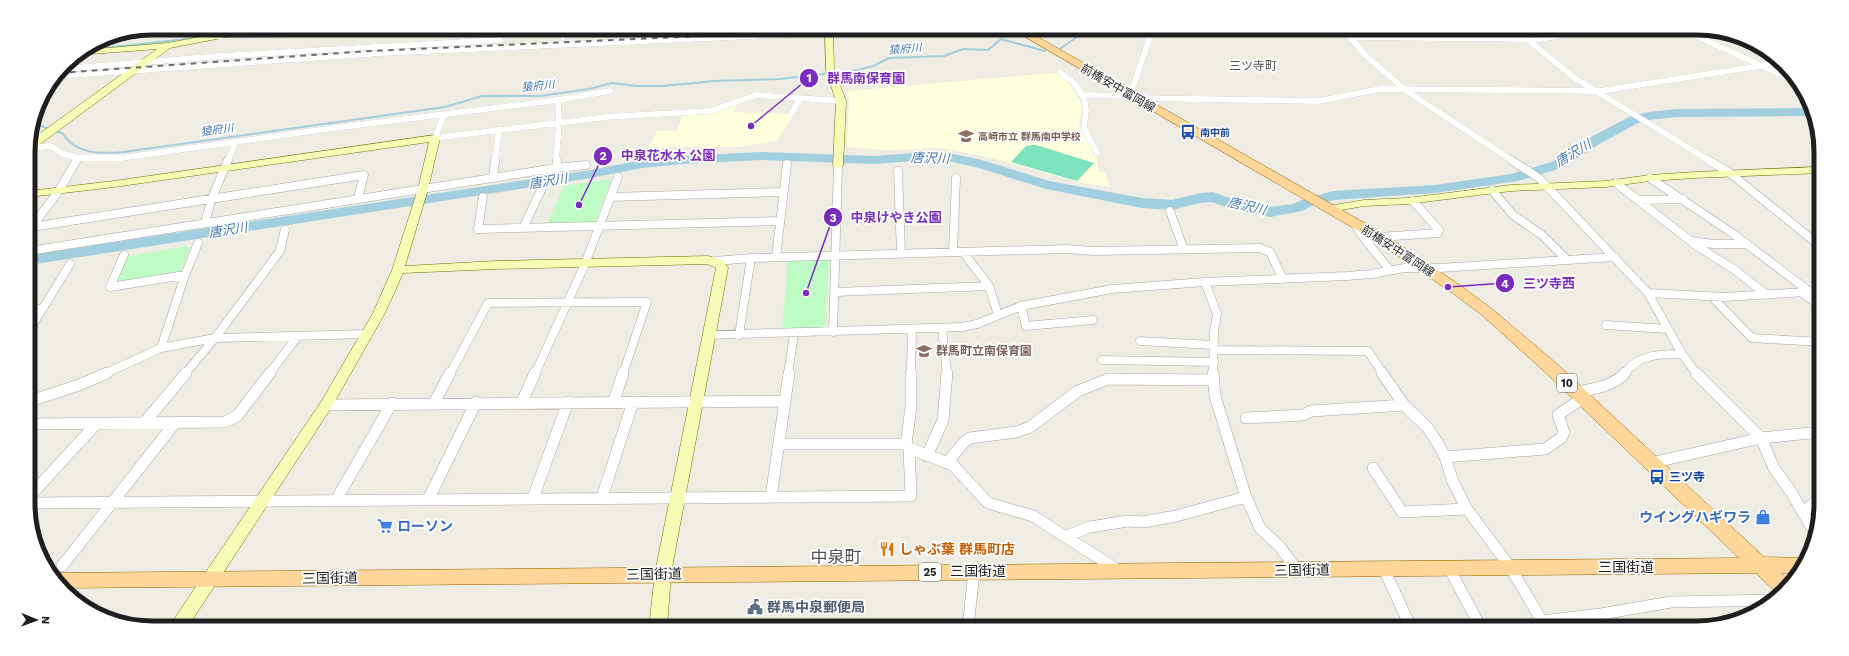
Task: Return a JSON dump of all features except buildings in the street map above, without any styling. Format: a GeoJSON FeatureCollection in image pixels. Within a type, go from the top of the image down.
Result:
{"type":"FeatureCollection","features":[{"type":"Feature","properties":{"kind":"main road","name":"前橋安中富岡線"},"geometry":{"type":"LineString","coordinates":[[1027,35],[1331,211],[1379,237],[1427,268],[1487,312],[1580,395],[1781,586]]}},
{"type":"Feature","properties":{"kind":"main road","name":"三国街道"},"geometry":{"type":"LineString","coordinates":[[59,573],[209,579],[664,573],[1297,570],[1796,565]]}},
{"type":"Feature","properties":{"kind":"street"},"geometry":{"type":"LineString","coordinates":[[92,52],[167,46],[230,35]]}},
{"type":"Feature","properties":{"kind":"street"},"geometry":{"type":"LineString","coordinates":[[556,38],[566,37],[567,35]]}},
{"type":"Feature","properties":{"kind":"street"},"geometry":{"type":"LineString","coordinates":[[64,75],[325,56],[594,39],[695,35]]}},
{"type":"Feature","properties":{"kind":"street"},"geometry":{"type":"LineString","coordinates":[[830,35],[831,72],[841,101],[833,332]]}},
{"type":"Feature","properties":{"kind":"street"},"geometry":{"type":"LineString","coordinates":[[1133,97],[1151,35]]}},
{"type":"Feature","properties":{"kind":"street"},"geometry":{"type":"LineString","coordinates":[[1522,35],[1576,79],[1730,174],[1814,241]]}},
{"type":"Feature","properties":{"kind":"street"},"geometry":{"type":"LineString","coordinates":[[1350,37],[1528,40],[1558,35]]}},
{"type":"Feature","properties":{"kind":"street"},"geometry":{"type":"LineString","coordinates":[[1693,35],[1786,77]]}},
{"type":"Feature","properties":{"kind":"street"},"geometry":{"type":"LineString","coordinates":[[1350,37],[1365,56],[1405,89],[1534,174],[1548,186],[1572,214],[1615,256],[1648,293],[1682,354],[1702,380],[1761,438],[1774,468],[1811,527]]}},
{"type":"Feature","properties":{"kind":"street"},"geometry":{"type":"LineString","coordinates":[[70,68],[328,50],[506,40]]}},
{"type":"Feature","properties":{"kind":"street"},"geometry":{"type":"LineString","coordinates":[[35,144],[44,136],[167,46]]}},
{"type":"Feature","properties":{"kind":"street"},"geometry":{"type":"LineString","coordinates":[[325,56],[328,50]]}},
{"type":"Feature","properties":{"kind":"street"},"geometry":{"type":"LineString","coordinates":[[1083,95],[1319,101],[1380,89],[1596,91],[1774,64]]}},
{"type":"Feature","properties":{"kind":"street"},"geometry":{"type":"LineString","coordinates":[[1060,72],[1083,95],[1086,109],[1084,128],[1095,144],[1097,153]]}},
{"type":"Feature","properties":{"kind":"street"},"geometry":{"type":"LineString","coordinates":[[35,148],[51,146],[61,153],[78,158],[111,159],[334,128],[558,100],[610,91]]}},
{"type":"Feature","properties":{"kind":"street"},"geometry":{"type":"LineString","coordinates":[[35,194],[58,192],[499,130],[606,117],[710,111],[725,107],[742,98],[756,95],[841,101]]}},
{"type":"Feature","properties":{"kind":"street"},"geometry":{"type":"LineString","coordinates":[[791,114],[800,99]]}},
{"type":"Feature","properties":{"kind":"street"},"geometry":{"type":"LineString","coordinates":[[556,168],[559,123],[558,100]]}},
{"type":"Feature","properties":{"kind":"street"},"geometry":{"type":"LineString","coordinates":[[182,621],[326,405],[368,334],[390,292],[422,189],[435,138],[444,115]]}},
{"type":"Feature","properties":{"kind":"street"},"geometry":{"type":"LineString","coordinates":[[493,178],[499,130]]}},
{"type":"Feature","properties":{"kind":"street"},"geometry":{"type":"LineString","coordinates":[[36,134],[44,136]]}},
{"type":"Feature","properties":{"kind":"street"},"geometry":{"type":"LineString","coordinates":[[205,222],[212,198],[234,143]]}},
{"type":"Feature","properties":{"kind":"street"},"geometry":{"type":"LineString","coordinates":[[35,222],[58,192],[78,158]]}},
{"type":"Feature","properties":{"kind":"street"},"geometry":{"type":"LineString","coordinates":[[776,257],[787,164]]}},
{"type":"Feature","properties":{"kind":"street"},"geometry":{"type":"LineString","coordinates":[[35,250],[358,198],[556,168],[586,165]]}},
{"type":"Feature","properties":{"kind":"street"},"geometry":{"type":"LineString","coordinates":[[1331,211],[1338,207],[1364,203],[1413,201],[1492,190],[1616,183],[1650,178],[1814,170]]}},
{"type":"Feature","properties":{"kind":"street"},"geometry":{"type":"LineString","coordinates":[[898,171],[901,253]]}},
{"type":"Feature","properties":{"kind":"street"},"geometry":{"type":"LineString","coordinates":[[35,228],[212,198],[364,175],[358,198]]}},
{"type":"Feature","properties":{"kind":"street"},"geometry":{"type":"LineString","coordinates":[[522,402],[585,264],[618,177]]}},
{"type":"Feature","properties":{"kind":"street"},"geometry":{"type":"LineString","coordinates":[[953,252],[956,178]]}},
{"type":"Feature","properties":{"kind":"street"},"geometry":{"type":"LineString","coordinates":[[1650,178],[1684,199],[1748,244],[1810,292]]}},
{"type":"Feature","properties":{"kind":"street"},"geometry":{"type":"LineString","coordinates":[[1616,183],[1641,200],[1691,241],[1735,270],[1767,295]]}},
{"type":"Feature","properties":{"kind":"street"},"geometry":{"type":"LineString","coordinates":[[523,228],[542,188]]}},
{"type":"Feature","properties":{"kind":"street"},"geometry":{"type":"LineString","coordinates":[[1492,190],[1513,215],[1542,235],[1566,259]]}},
{"type":"Feature","properties":{"kind":"street"},"geometry":{"type":"LineString","coordinates":[[610,197],[783,192]]}},
{"type":"Feature","properties":{"kind":"street"},"geometry":{"type":"LineString","coordinates":[[482,198],[478,229],[780,221]]}},
{"type":"Feature","properties":{"kind":"street"},"geometry":{"type":"LineString","coordinates":[[1641,200],[1684,199]]}},
{"type":"Feature","properties":{"kind":"street"},"geometry":{"type":"LineString","coordinates":[[1379,237],[1438,233],[1438,230],[1413,201]]}},
{"type":"Feature","properties":{"kind":"street"},"geometry":{"type":"LineString","coordinates":[[1170,211],[1184,250]]}},
{"type":"Feature","properties":{"kind":"street"},"geometry":{"type":"LineString","coordinates":[[1354,223],[1366,241],[1390,270]]}},
{"type":"Feature","properties":{"kind":"street"},"geometry":{"type":"LineString","coordinates":[[145,422],[215,338],[280,251],[285,230]]}},
{"type":"Feature","properties":{"kind":"street"},"geometry":{"type":"LineString","coordinates":[[1691,241],[1713,244],[1748,244]]}},
{"type":"Feature","properties":{"kind":"street"},"geometry":{"type":"LineString","coordinates":[[161,348],[185,275],[198,243]]}},
{"type":"Feature","properties":{"kind":"street"},"geometry":{"type":"LineString","coordinates":[[715,262],[752,258],[901,253],[964,253],[1066,249],[1093,251],[1260,248],[1270,252],[1282,279]]}},
{"type":"Feature","properties":{"kind":"street"},"geometry":{"type":"LineString","coordinates":[[964,253],[989,286],[998,315]]}},
{"type":"Feature","properties":{"kind":"street"},"geometry":{"type":"LineString","coordinates":[[124,255],[110,287],[185,275]]}},
{"type":"Feature","properties":{"kind":"street"},"geometry":{"type":"LineString","coordinates":[[708,335],[794,334],[942,328],[976,324],[1021,306],[1112,290],[1205,282],[1372,274],[1404,268],[1427,268],[1615,256]]}},
{"type":"Feature","properties":{"kind":"street"},"geometry":{"type":"LineString","coordinates":[[739,335],[752,258]]}},
{"type":"Feature","properties":{"kind":"street"},"geometry":{"type":"LineString","coordinates":[[398,270],[708,260],[720,264],[722,268],[708,335],[697,402],[664,573],[659,621]]}},
{"type":"Feature","properties":{"kind":"street"},"geometry":{"type":"LineString","coordinates":[[35,321],[70,264]]}},
{"type":"Feature","properties":{"kind":"street"},"geometry":{"type":"LineString","coordinates":[[1205,282],[1218,314],[1214,332],[1213,380],[1215,396],[1246,497],[1260,528],[1280,547],[1297,570]]}},
{"type":"Feature","properties":{"kind":"street"},"geometry":{"type":"LineString","coordinates":[[835,292],[989,286]]}},
{"type":"Feature","properties":{"kind":"street"},"geometry":{"type":"LineString","coordinates":[[1800,292],[1814,301]]}},
{"type":"Feature","properties":{"kind":"street"},"geometry":{"type":"LineString","coordinates":[[1648,293],[1712,297],[1814,292]]}},
{"type":"Feature","properties":{"kind":"street"},"geometry":{"type":"LineString","coordinates":[[1712,297],[1752,338],[1814,343]]}},
{"type":"Feature","properties":{"kind":"street"},"geometry":{"type":"LineString","coordinates":[[434,403],[488,303],[647,302],[614,401]]}},
{"type":"Feature","properties":{"kind":"street"},"geometry":{"type":"LineString","coordinates":[[1021,306],[1026,326],[1074,323],[1094,320]]}},
{"type":"Feature","properties":{"kind":"street"},"geometry":{"type":"LineString","coordinates":[[35,309],[43,308]]}},
{"type":"Feature","properties":{"kind":"street"},"geometry":{"type":"LineString","coordinates":[[1606,325],[1668,329]]}},
{"type":"Feature","properties":{"kind":"street"},"geometry":{"type":"LineString","coordinates":[[927,456],[943,420],[947,370],[942,328]]}},
{"type":"Feature","properties":{"kind":"street"},"geometry":{"type":"LineString","coordinates":[[35,503],[261,502],[602,497],[679,499],[911,496],[907,446],[911,407],[912,329]]}},
{"type":"Feature","properties":{"kind":"street"},"geometry":{"type":"LineString","coordinates":[[35,399],[79,385],[161,348],[215,338],[368,334]]}},
{"type":"Feature","properties":{"kind":"street"},"geometry":{"type":"LineString","coordinates":[[771,497],[794,334]]}},
{"type":"Feature","properties":{"kind":"street"},"geometry":{"type":"LineString","coordinates":[[35,424],[226,422],[236,416],[297,337]]}},
{"type":"Feature","properties":{"kind":"street"},"geometry":{"type":"LineString","coordinates":[[1140,341],[1214,347],[1368,351],[1404,405],[1427,427],[1437,442],[1445,457],[1453,482],[1467,509],[1510,567],[1542,620]]}},
{"type":"Feature","properties":{"kind":"street"},"geometry":{"type":"LineString","coordinates":[[1445,457],[1545,449],[1561,438],[1564,432],[1558,415],[1580,395],[1602,387],[1622,375],[1633,363],[1650,356],[1657,354],[1682,354]]}},
{"type":"Feature","properties":{"kind":"street"},"geometry":{"type":"LineString","coordinates":[[1102,360],[1214,362]]}},
{"type":"Feature","properties":{"kind":"street"},"geometry":{"type":"LineString","coordinates":[[947,463],[964,442],[970,438],[1016,432],[1030,427],[1078,391],[1108,379],[1213,380]]}},
{"type":"Feature","properties":{"kind":"street"},"geometry":{"type":"LineString","coordinates":[[326,405],[476,402],[784,401]]}},
{"type":"Feature","properties":{"kind":"street"},"geometry":{"type":"LineString","coordinates":[[428,500],[476,402]]}},
{"type":"Feature","properties":{"kind":"street"},"geometry":{"type":"LineString","coordinates":[[533,498],[568,402]]}},
{"type":"Feature","properties":{"kind":"street"},"geometry":{"type":"LineString","coordinates":[[602,497],[633,402]]}},
{"type":"Feature","properties":{"kind":"street"},"geometry":{"type":"LineString","coordinates":[[336,500],[392,403]]}},
{"type":"Feature","properties":{"kind":"street"},"geometry":{"type":"LineString","coordinates":[[1246,418],[1304,415],[1311,411],[1404,405]]}},
{"type":"Feature","properties":{"kind":"street"},"geometry":{"type":"LineString","coordinates":[[59,573],[174,423]]}},
{"type":"Feature","properties":{"kind":"street"},"geometry":{"type":"LineString","coordinates":[[35,491],[96,424]]}},
{"type":"Feature","properties":{"kind":"street"},"geometry":{"type":"LineString","coordinates":[[1651,463],[1761,438],[1814,433]]}},
{"type":"Feature","properties":{"kind":"street"},"geometry":{"type":"LineString","coordinates":[[779,444],[907,446],[953,466],[988,503],[1033,516],[1118,570]]}},
{"type":"Feature","properties":{"kind":"street"},"geometry":{"type":"LineString","coordinates":[[1373,468],[1402,512],[1467,509]]}},
{"type":"Feature","properties":{"kind":"street"},"geometry":{"type":"LineString","coordinates":[[1066,536],[1090,526],[1128,521],[1143,522],[1176,516],[1246,497]]}},
{"type":"Feature","properties":{"kind":"street"},"geometry":{"type":"LineString","coordinates":[[1803,513],[1814,503]]}},
{"type":"Feature","properties":{"kind":"street"},"geometry":{"type":"LineString","coordinates":[[1449,568],[1477,621]]}},
{"type":"Feature","properties":{"kind":"street"},"geometry":{"type":"LineString","coordinates":[[1384,569],[1408,621]]}},
{"type":"Feature","properties":{"kind":"street"},"geometry":{"type":"LineString","coordinates":[[969,621],[974,572]]}},
{"type":"Feature","properties":{"kind":"street"},"geometry":{"type":"LineString","coordinates":[[1539,621],[1601,614],[1671,602],[1763,600]]}},
{"type":"Feature","properties":{"kind":"shaded area","name":"高崎市立 群馬南中学校"},"geometry":{"type":"Polygon","coordinates":[[[1053,73],[1059,74],[1068,82],[1080,100],[1082,108],[1079,127],[1091,145],[1093,154],[1096,156],[1099,172],[1105,172],[1109,186],[1085,184],[996,159],[947,149],[886,150],[847,147],[849,101],[847,91],[1053,73]]]}},
{"type":"Feature","properties":{"kind":"shaded area"},"geometry":{"type":"Polygon","coordinates":[[[737,103],[734,112],[794,114],[777,141],[739,147],[649,147],[657,131],[677,131],[683,114],[719,111],[737,103]]]}},
{"type":"Feature","properties":{"kind":"green space"},"geometry":{"type":"Polygon","coordinates":[[[1036,145],[1094,163],[1077,181],[1011,162],[1026,146],[1036,145]]]}},
{"type":"Feature","properties":{"kind":"green space"},"geometry":{"type":"Polygon","coordinates":[[[608,179],[611,180],[595,223],[546,226],[564,186],[608,179]]]}},
{"type":"Feature","properties":{"kind":"green space"},"geometry":{"type":"Polygon","coordinates":[[[186,246],[190,247],[180,273],[116,284],[126,258],[186,246]]]}},
{"type":"Feature","properties":{"kind":"green space"},"geometry":{"type":"Polygon","coordinates":[[[788,261],[829,261],[825,325],[821,328],[782,329],[788,261]]]}},
{"type":"Feature","properties":{"kind":"waterway"},"geometry":{"type":"LineString","coordinates":[[229,37],[298,35]]}},
{"type":"Feature","properties":{"kind":"waterway","name":"猿府川"},"geometry":{"type":"LineString","coordinates":[[1060,49],[1080,35]]}},
{"type":"Feature","properties":{"kind":"waterway"},"geometry":{"type":"LineString","coordinates":[[99,49],[196,38]]}},
{"type":"Feature","properties":{"kind":"waterway","name":"猿府川"},"geometry":{"type":"LineString","coordinates":[[54,131],[62,133],[74,146],[90,152],[124,152],[445,107],[482,96],[540,96],[589,89],[612,83],[637,86],[662,86],[715,81],[780,79],[858,70],[873,66],[889,58],[944,56],[963,49],[988,50],[1001,39],[1045,51]]}},
{"type":"Feature","properties":{"kind":"waterway","name":"唐沢川"},"geometry":{"type":"LineString","coordinates":[[35,259],[591,174],[642,164],[682,160],[761,156],[874,160],[928,156],[953,158],[982,164],[1046,185],[1142,203],[1172,205],[1200,198],[1213,197],[1240,207],[1270,212],[1297,208],[1307,203],[1333,196],[1435,189],[1513,178],[1557,165],[1596,140],[1636,119],[1649,116],[1677,113],[1807,112]]}},
{"type":"Feature","properties":{"kind":"waterway","name":"猿府川"},"geometry":{"type":"LineString","coordinates":[[38,125],[49,129]]}},
{"type":"Feature","properties":{"kind":"railway"},"geometry":{"type":"LineString","coordinates":[[66,72],[369,51],[724,35]]}},
{"type":"Feature","properties":{"kind":"place","name":"群馬南保育園"},"geometry":{"type":"Point","coordinates":[751,126]}},
{"type":"Feature","properties":{"kind":"place","name":"南中前"},"geometry":{"type":"Point","coordinates":[1188,132]}},
{"type":"Feature","properties":{"kind":"place","name":"高崎市立 群馬南中学校"},"geometry":{"type":"Point","coordinates":[966,136]}},
{"type":"Feature","properties":{"kind":"place","name":"中泉花水木 公園"},"geometry":{"type":"Point","coordinates":[579,205]}},
{"type":"Feature","properties":{"kind":"place","name":"三ツ寺西"},"geometry":{"type":"Point","coordinates":[1448,287]}},
{"type":"Feature","properties":{"kind":"place","name":"中泉けやき公園"},"geometry":{"type":"Point","coordinates":[806,293]}},
{"type":"Feature","properties":{"kind":"place","name":"群馬町立南保育園"},"geometry":{"type":"Point","coordinates":[924,351]}},
{"type":"Feature","properties":{"kind":"place","name":"三ツ寺"},"geometry":{"type":"Point","coordinates":[1657,477]}},
{"type":"Feature","properties":{"kind":"place","name":"ウイングハギワラ"},"geometry":{"type":"Point","coordinates":[1763,517]}},
{"type":"Feature","properties":{"kind":"place","name":"ローソン"},"geometry":{"type":"Point","coordinates":[385,526]}},
{"type":"Feature","properties":{"kind":"place","name":"しゃぶ葉 群馬町店"},"geometry":{"type":"Point","coordinates":[887,549]}},
{"type":"Feature","properties":{"kind":"place","name":"群馬中泉郵便局"},"geometry":{"type":"Point","coordinates":[755,607]}},
{"type":"Feature","properties":{"kind":"district","name":"三ツ寺町"},"geometry":{"type":"Point","coordinates":[1253,66]}},
{"type":"Feature","properties":{"kind":"district","name":"中泉町"},"geometry":{"type":"Point","coordinates":[836,557]}}]}
